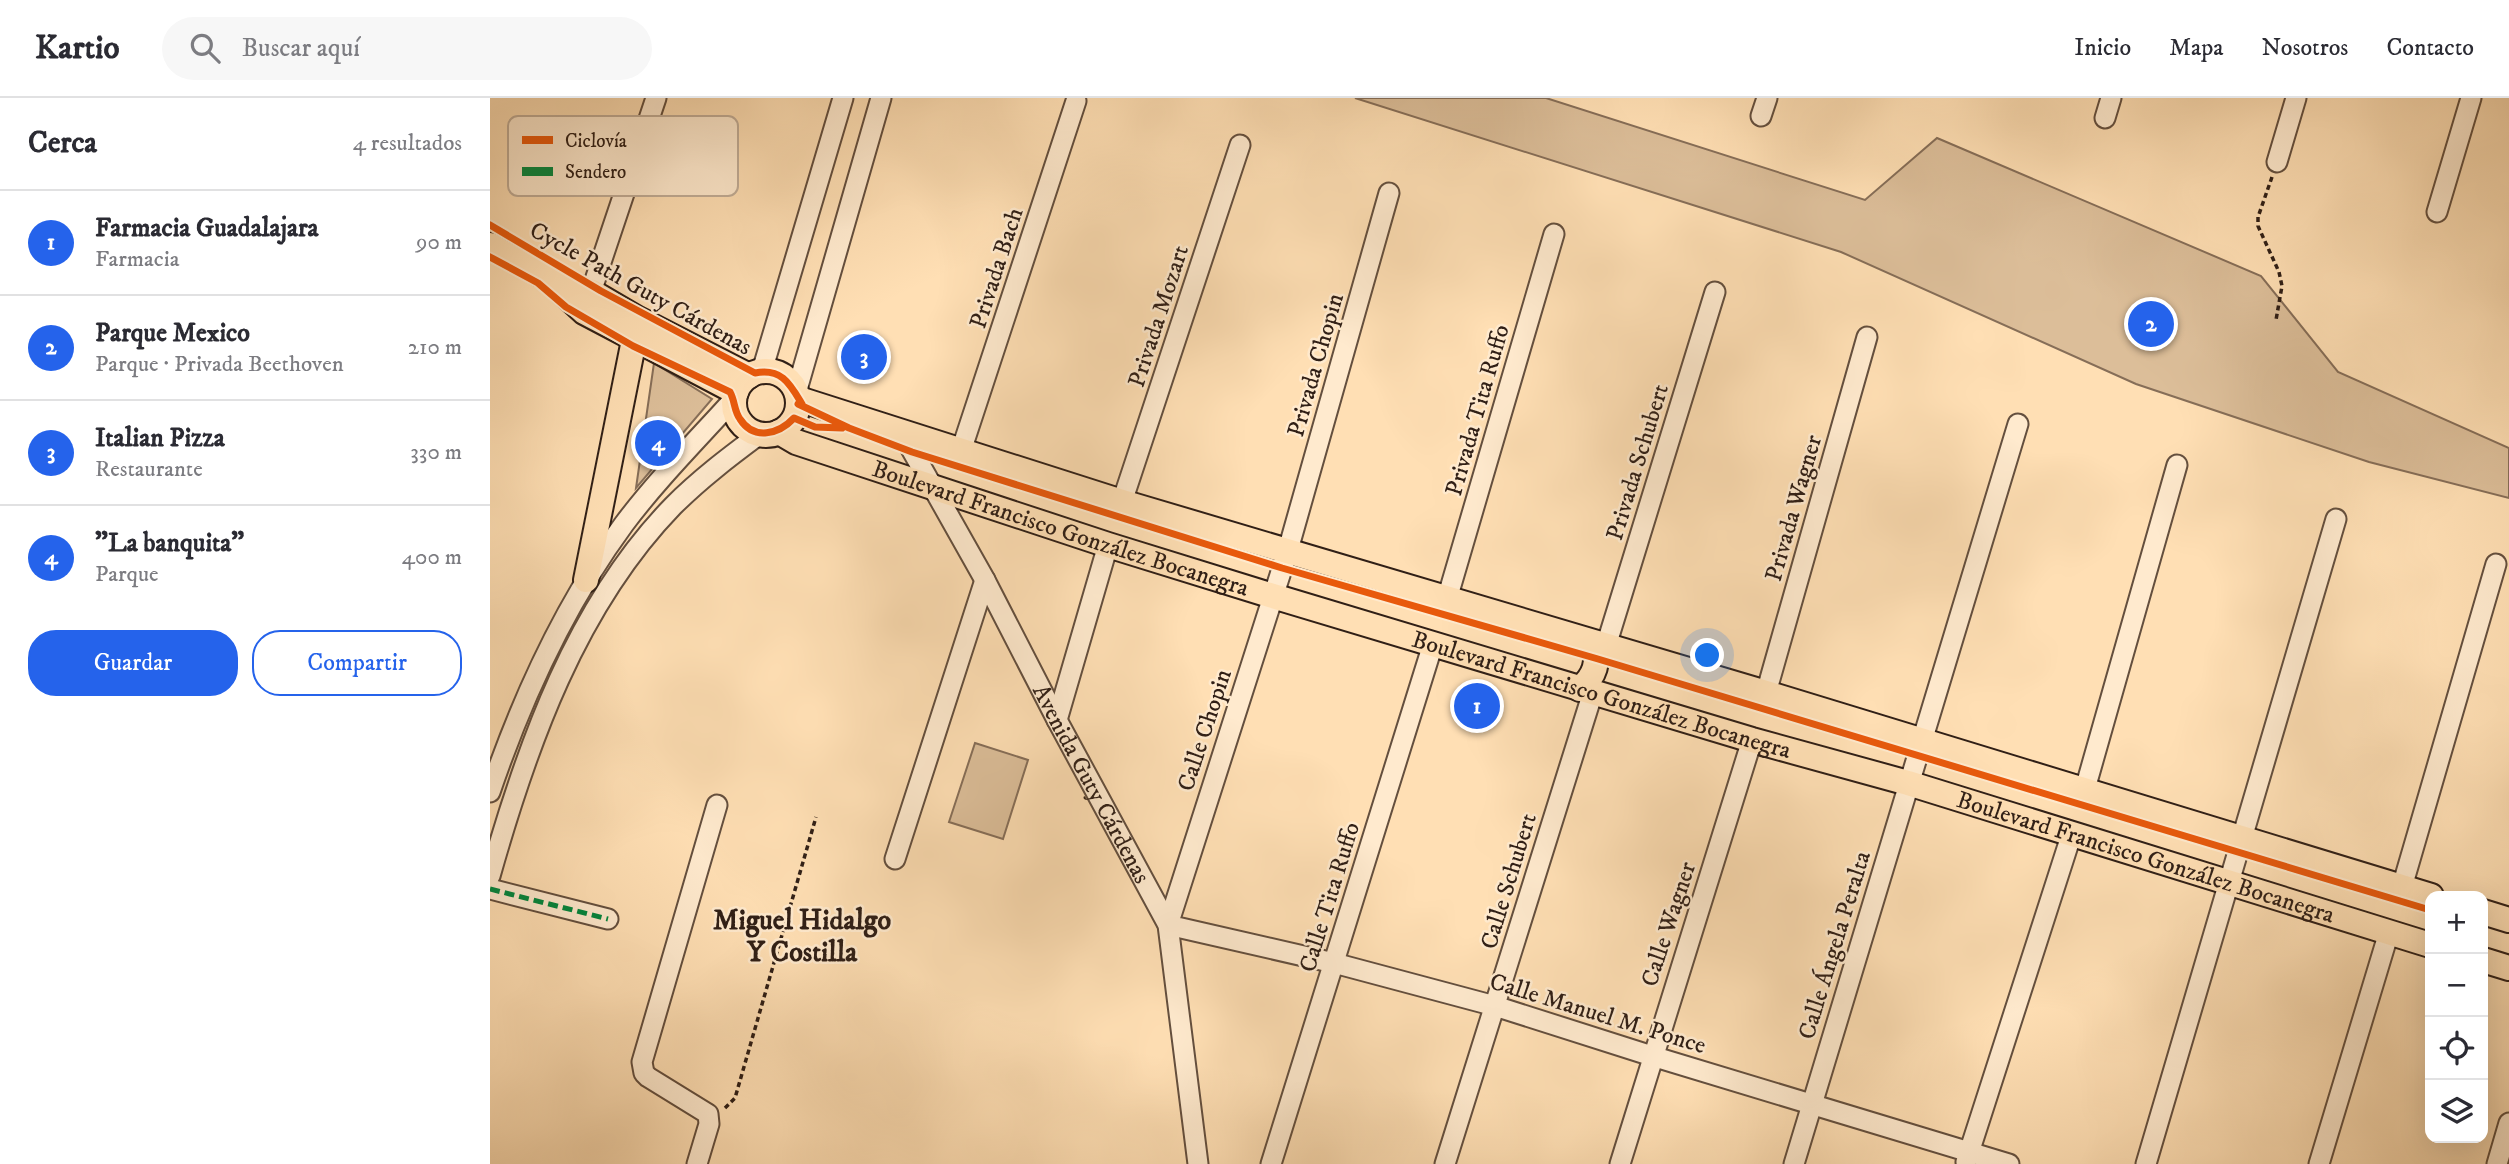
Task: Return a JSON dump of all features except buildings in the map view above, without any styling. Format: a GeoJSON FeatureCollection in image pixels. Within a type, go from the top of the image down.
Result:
{"type":"FeatureCollection","features":[{"type":"Feature","properties":{"kind":"main road"},"geometry":{"type":"LineString","coordinates":[[490,245],[588,302],[634,340],[745,384],[773,372],[783,376],[798,396],[794,418],[769,433],[748,430],[735,411],[745,384]]}},
{"type":"Feature","properties":{"kind":"main road"},"geometry":{"type":"LineString","coordinates":[[588,302],[638,319],[745,384]]}},
{"type":"Feature","properties":{"kind":"main road"},"geometry":{"type":"LineString","coordinates":[[586,580],[634,340]]}},
{"type":"Feature","properties":{"kind":"main road","name":"Boulevard Francisco González Bocanegra"},"geometry":{"type":"LineString","coordinates":[[798,396],[1122,502],[2085,789],[2425,894]]}},
{"type":"Feature","properties":{"kind":"main road","name":"Boulevard Francisco González Bocanegra"},"geometry":{"type":"LineString","coordinates":[[769,433],[1108,545],[1273,596],[1752,740],[1908,783],[2425,943]]}},
{"type":"Feature","properties":{"kind":"main road"},"geometry":{"type":"LineString","coordinates":[[1586,690],[1596,669],[1600,645]]}},
{"type":"Feature","properties":{"kind":"main road"},"geometry":{"type":"LineString","coordinates":[[2488,914],[2509,920]]}},
{"type":"Feature","properties":{"kind":"main road"},"geometry":{"type":"LineString","coordinates":[[2488,962],[2509,968]]}},
{"type":"Feature","properties":{"kind":"street"},"geometry":{"type":"LineString","coordinates":[[650,116],[656,98]]}},
{"type":"Feature","properties":{"kind":"street"},"geometry":{"type":"LineString","coordinates":[[490,792],[526,700],[586,580],[625,523],[745,384],[843,98]]}},
{"type":"Feature","properties":{"kind":"street"},"geometry":{"type":"LineString","coordinates":[[798,396],[881,98]]}},
{"type":"Feature","properties":{"kind":"street"},"geometry":{"type":"LineString","coordinates":[[2105,118],[2111,98]]}},
{"type":"Feature","properties":{"kind":"street"},"geometry":{"type":"LineString","coordinates":[[2277,162],[2296,98]]}},
{"type":"Feature","properties":{"kind":"street"},"geometry":{"type":"LineString","coordinates":[[2437,212],[2471,98]]}},
{"type":"Feature","properties":{"kind":"street","name":"Privada Bach"},"geometry":{"type":"LineString","coordinates":[[961,450],[1076,101]]}},
{"type":"Feature","properties":{"kind":"street","name":"Privada Mozart"},"geometry":{"type":"LineString","coordinates":[[1122,502],[1240,145]]}},
{"type":"Feature","properties":{"kind":"street","name":"Privada Chopin"},"geometry":{"type":"LineString","coordinates":[[1288,550],[1389,193]]}},
{"type":"Feature","properties":{"kind":"street"},"geometry":{"type":"LineString","coordinates":[[588,302],[623,196]]}},
{"type":"Feature","properties":{"kind":"street","name":"Privada Tita Ruffo"},"geometry":{"type":"LineString","coordinates":[[1447,599],[1554,234]]}},
{"type":"Feature","properties":{"kind":"street","name":"Privada Schubert"},"geometry":{"type":"LineString","coordinates":[[1600,645],[1715,292]]}},
{"type":"Feature","properties":{"kind":"street","name":"Privada Wagner"},"geometry":{"type":"LineString","coordinates":[[1766,693],[1867,337]]}},
{"type":"Feature","properties":{"kind":"street","name":"Calle Ángela Peralta"},"geometry":{"type":"LineString","coordinates":[[1794,1164],[2018,424]]}},
{"type":"Feature","properties":{"kind":"street","name":"Avenida Guty Cárdenas"},"geometry":{"type":"LineString","coordinates":[[901,431],[985,580],[1168,925],[1198,1164]]}},
{"type":"Feature","properties":{"kind":"street"},"geometry":{"type":"LineString","coordinates":[[490,877],[514,792],[552,694],[592,617],[631,557],[672,507],[712,470],[769,433]]}},
{"type":"Feature","properties":{"kind":"street"},"geometry":{"type":"LineString","coordinates":[[2085,789],[2177,465]]}},
{"type":"Feature","properties":{"kind":"street"},"geometry":{"type":"LineString","coordinates":[[2146,1164],[2336,519]]}},
{"type":"Feature","properties":{"kind":"street"},"geometry":{"type":"LineString","coordinates":[[1057,720],[1108,545]]}},
{"type":"Feature","properties":{"kind":"street","name":"Calle Chopin"},"geometry":{"type":"LineString","coordinates":[[1168,925],[1288,550]]}},
{"type":"Feature","properties":{"kind":"street"},"geometry":{"type":"LineString","coordinates":[[2402,887],[2496,564]]}},
{"type":"Feature","properties":{"kind":"street"},"geometry":{"type":"LineString","coordinates":[[895,859],[985,580]]}},
{"type":"Feature","properties":{"kind":"street","name":"Calle Tita Ruffo"},"geometry":{"type":"LineString","coordinates":[[1271,1164],[1433,644]]}},
{"type":"Feature","properties":{"kind":"street","name":"Calle Schubert"},"geometry":{"type":"LineString","coordinates":[[1445,1164],[1495,1006],[1586,690]]}},
{"type":"Feature","properties":{"kind":"street","name":"Calle Wagner"},"geometry":{"type":"LineString","coordinates":[[1620,1164],[1752,740]]}},
{"type":"Feature","properties":{"kind":"street"},"geometry":{"type":"LineString","coordinates":[[697,1164],[709,1124],[708,1114],[648,1077],[642,1068],[717,804]]}},
{"type":"Feature","properties":{"kind":"street"},"geometry":{"type":"LineString","coordinates":[[1968,1158],[2072,834]]}},
{"type":"Feature","properties":{"kind":"street"},"geometry":{"type":"LineString","coordinates":[[490,889],[608,919]]}},
{"type":"Feature","properties":{"kind":"street","name":"Calle Manuel M. Ponce"},"geometry":{"type":"LineString","coordinates":[[1168,925],[1334,963],[1495,1006],[1812,1104],[1968,1158],[2009,1164]]}},
{"type":"Feature","properties":{"kind":"street"},"geometry":{"type":"LineString","coordinates":[[2319,1164],[2389,932]]}},
{"type":"Feature","properties":{"kind":"street"},"geometry":{"type":"LineString","coordinates":[[2497,1164],[2509,1123]]}},
{"type":"Feature","properties":{"kind":"path"},"geometry":{"type":"LineString","coordinates":[[2276,320],[2282,286],[2279,272],[2258,226],[2258,217],[2277,162]]}},
{"type":"Feature","properties":{"kind":"path"},"geometry":{"type":"LineString","coordinates":[[709,1124],[735,1098],[816,817]]}},
{"type":"Feature","properties":{"kind":"shaded area"},"geometry":{"type":"Polygon","coordinates":[[[1355,98],[1546,98],[1865,200],[1937,138],[2261,276],[2338,372],[2509,448],[2509,498],[2369,462],[2136,384],[1841,252],[1355,98]]]}},
{"type":"Feature","properties":{"kind":"shaded area"},"geometry":{"type":"Polygon","coordinates":[[[654,363],[712,399],[636,488],[654,363]]]}},
{"type":"Feature","properties":{"kind":"shaded area"},"geometry":{"type":"Polygon","coordinates":[[[975,743],[1028,760],[1003,839],[949,822],[975,743]]]}},
{"type":"Feature","properties":{"kind":"marked path"},"geometry":{"type":"LineString","coordinates":[[490,889],[608,919]]}},
{"type":"Feature","properties":{"kind":"cycle path","name":"Cycle Path Guty Cárdenas"},"geometry":{"type":"LineString","coordinates":[[490,225],[601,291],[755,373],[779,375],[789,384],[802,404]]}},
{"type":"Feature","properties":{"kind":"cycle path"},"geometry":{"type":"LineString","coordinates":[[490,257],[538,283],[566,307],[633,346],[730,392],[738,416],[752,430],[767,433],[781,428],[794,418],[815,427],[842,428]]}},
{"type":"Feature","properties":{"kind":"cycle path"},"geometry":{"type":"LineString","coordinates":[[798,404],[849,428],[912,452],[1282,568],[1598,659],[2425,908]]}},
{"type":"Feature","properties":{"kind":"place","name":"Parque Mexico"},"geometry":{"type":"Point","coordinates":[2151,324]}},
{"type":"Feature","properties":{"kind":"place","name":"Italian Pizza"},"geometry":{"type":"Point","coordinates":[864,357]}},
{"type":"Feature","properties":{"kind":"place","name":"\"La banquita\""},"geometry":{"type":"Point","coordinates":[658,443]}},
{"type":"Feature","properties":{"kind":"place","name":"Farmacia Guadalajara"},"geometry":{"type":"Point","coordinates":[1477,706]}},
{"type":"Feature","properties":{"kind":"district","name":"Miguel Hidalgo Y Costilla"},"geometry":{"type":"Point","coordinates":[802,935]}}]}
